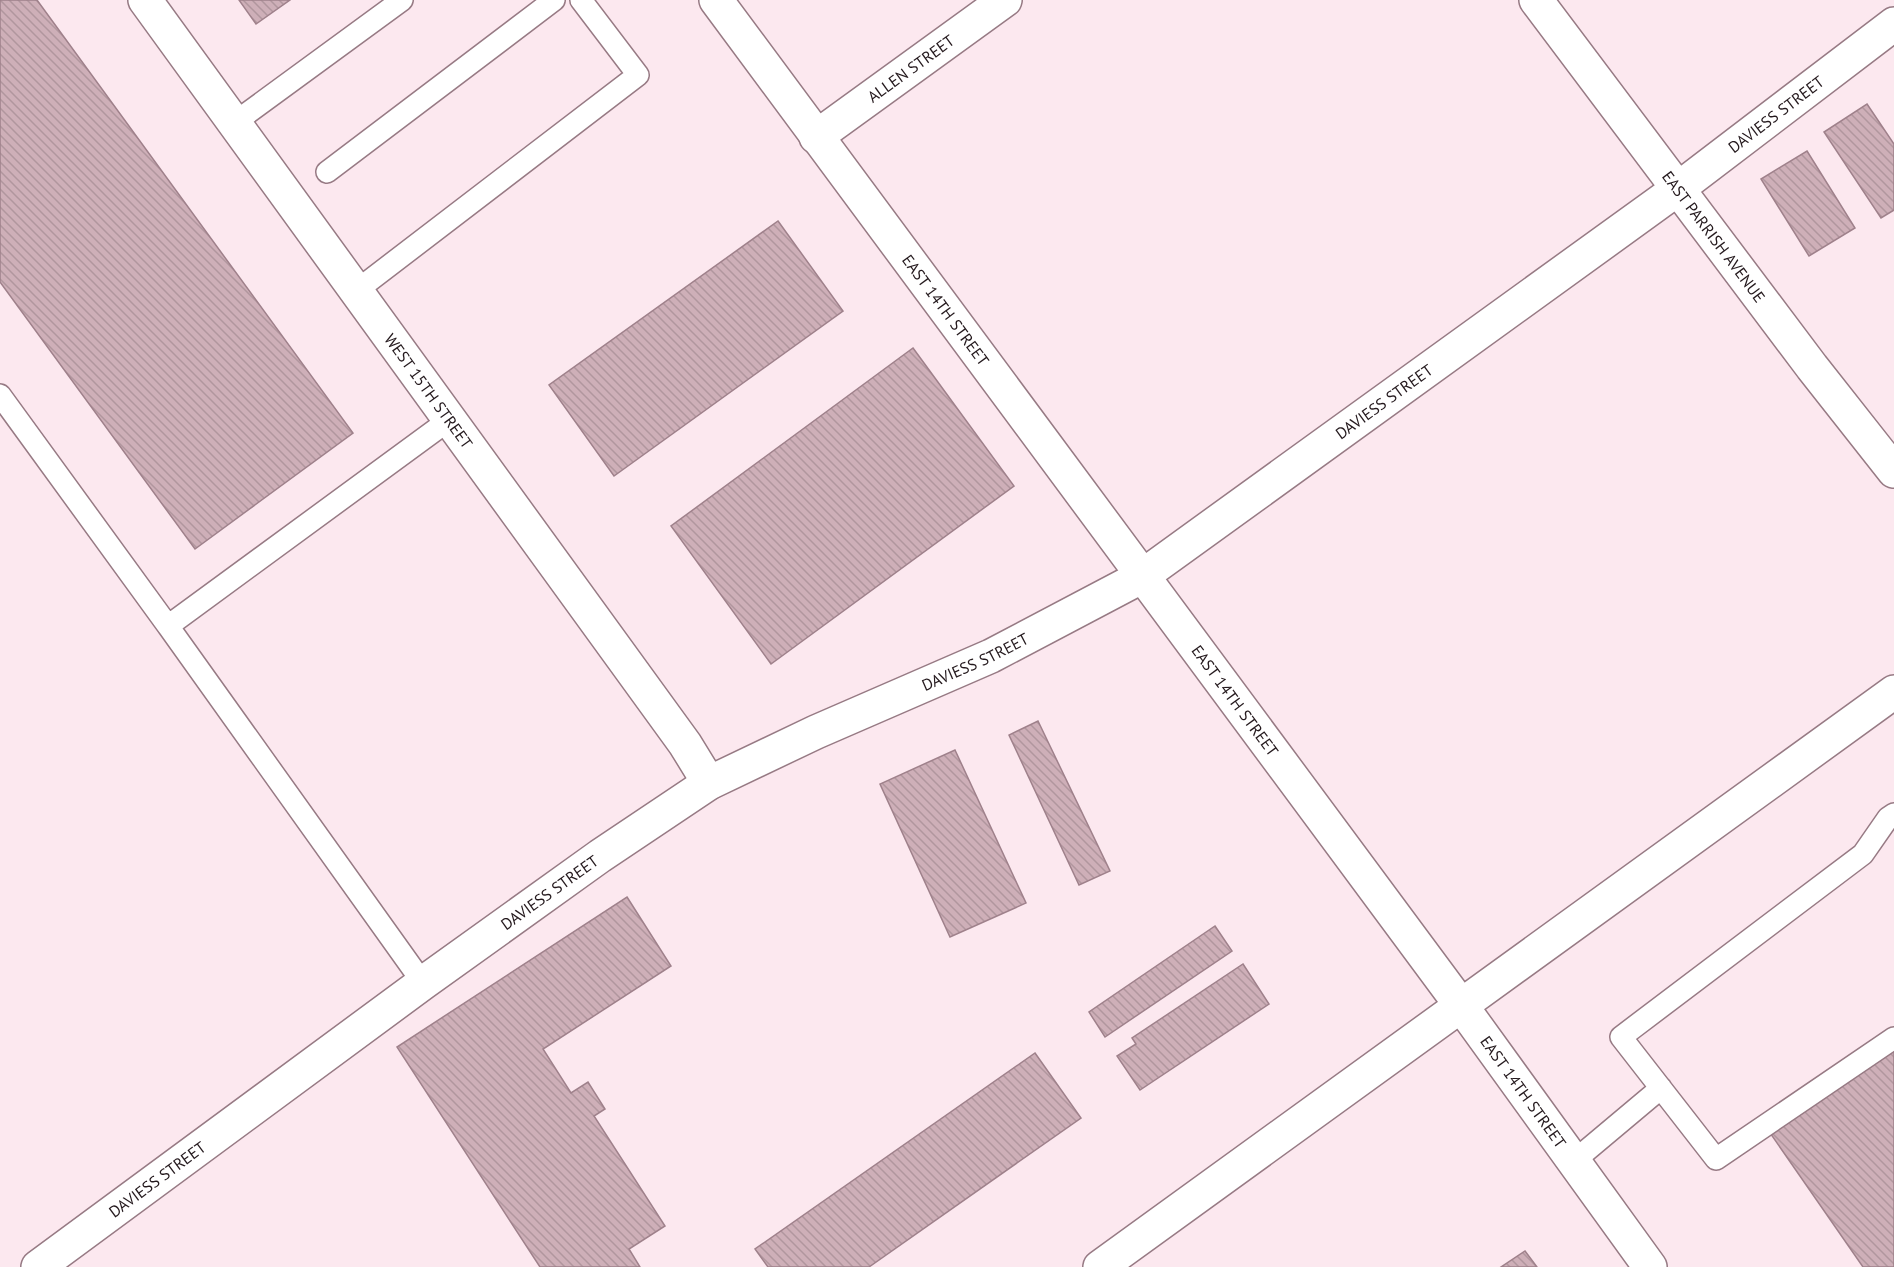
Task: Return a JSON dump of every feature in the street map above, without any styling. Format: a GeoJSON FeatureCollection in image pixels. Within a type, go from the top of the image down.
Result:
{"type":"FeatureCollection","features":[{"type":"Feature","properties":{"kind":"street","name":"WEST 15TH STREET"},"geometry":{"type":"LineString","coordinates":[[145,0],[685,744],[709,783]]}},
{"type":"Feature","properties":{"kind":"street","name":"EAST 14TH STREET"},"geometry":{"type":"LineString","coordinates":[[716,0],[1142,578],[1460,1004],[1650,1267]]}},
{"type":"Feature","properties":{"kind":"street","name":"ALLEN STREET"},"geometry":{"type":"LineString","coordinates":[[816,137],[1005,0]]}},
{"type":"Feature","properties":{"kind":"street","name":"EAST PARRISH AVENUE"},"geometry":{"type":"LineString","coordinates":[[1536,0],[1812,368],[1894,471]]}},
{"type":"Feature","properties":{"kind":"street","name":"DAVIESS STREET"},"geometry":{"type":"LineString","coordinates":[[38,1267],[423,983],[709,783],[816,732],[991,656],[1142,578],[1679,189],[1894,24]]}},
{"type":"Feature","properties":{"kind":"street"},"geometry":{"type":"LineString","coordinates":[[1100,1267],[1460,1004],[1894,692]]}},
{"type":"Feature","properties":{"kind":"lane"},"geometry":{"type":"LineString","coordinates":[[234,123],[402,0]]}},
{"type":"Feature","properties":{"kind":"lane"},"geometry":{"type":"LineString","coordinates":[[327,171],[554,0]]}},
{"type":"Feature","properties":{"kind":"lane"},"geometry":{"type":"LineString","coordinates":[[356,291],[638,75],[581,0]]}},
{"type":"Feature","properties":{"kind":"lane"},"geometry":{"type":"LineString","coordinates":[[0,395],[423,983]]}},
{"type":"Feature","properties":{"kind":"lane"},"geometry":{"type":"LineString","coordinates":[[168,626],[449,420]]}},
{"type":"Feature","properties":{"kind":"lane"},"geometry":{"type":"LineString","coordinates":[[1892,820],[1863,854],[1621,1037],[1716,1159],[1894,1038]]}},
{"type":"Feature","properties":{"kind":"lane"},"geometry":{"type":"LineString","coordinates":[[1574,1161],[1661,1088]]}},
{"type":"Feature","properties":{"kind":"building"},"geometry":{"type":"Polygon","coordinates":[[[0,0],[37,0],[353,433],[195,549],[0,282],[0,0]]]}},
{"type":"Feature","properties":{"kind":"building"},"geometry":{"type":"Polygon","coordinates":[[[239,0],[290,0],[256,24],[239,0]]]}},
{"type":"Feature","properties":{"kind":"building"},"geometry":{"type":"Polygon","coordinates":[[[1867,104],[1894,144],[1894,210],[1881,218],[1824,132],[1867,104]]]}},
{"type":"Feature","properties":{"kind":"building"},"geometry":{"type":"Polygon","coordinates":[[[1807,151],[1855,228],[1809,256],[1761,179],[1807,151]]]}},
{"type":"Feature","properties":{"kind":"building"},"geometry":{"type":"Polygon","coordinates":[[[778,221],[843,311],[614,476],[549,385],[778,221]]]}},
{"type":"Feature","properties":{"kind":"building"},"geometry":{"type":"Polygon","coordinates":[[[913,348],[1014,486],[771,664],[671,526],[913,348]]]}},
{"type":"Feature","properties":{"kind":"building"},"geometry":{"type":"Polygon","coordinates":[[[1038,721],[1110,871],[1079,885],[1009,735],[1038,721]]]}},
{"type":"Feature","properties":{"kind":"building"},"geometry":{"type":"Polygon","coordinates":[[[955,750],[1026,903],[950,937],[880,784],[955,750]]]}},
{"type":"Feature","properties":{"kind":"building"},"geometry":{"type":"Polygon","coordinates":[[[627,897],[671,966],[543,1049],[571,1093],[588,1082],[605,1109],[594,1116],[665,1226],[629,1249],[640,1267],[540,1267],[397,1047],[627,897]]]}},
{"type":"Feature","properties":{"kind":"building"},"geometry":{"type":"Polygon","coordinates":[[[1215,926],[1232,951],[1105,1037],[1089,1012],[1215,926]]]}},
{"type":"Feature","properties":{"kind":"building"},"geometry":{"type":"Polygon","coordinates":[[[1243,964],[1269,1004],[1140,1090],[1117,1056],[1136,1044],[1132,1038],[1243,964]]]}},
{"type":"Feature","properties":{"kind":"building"},"geometry":{"type":"Polygon","coordinates":[[[1894,1042],[1894,1267],[1863,1267],[1768,1130],[1894,1042]]]}},
{"type":"Feature","properties":{"kind":"building"},"geometry":{"type":"Polygon","coordinates":[[[1035,1053],[1081,1118],[869,1267],[768,1267],[755,1249],[1035,1053]]]}},
{"type":"Feature","properties":{"kind":"building"},"geometry":{"type":"Polygon","coordinates":[[[1525,1251],[1537,1267],[1501,1267],[1525,1251]]]}}]}
